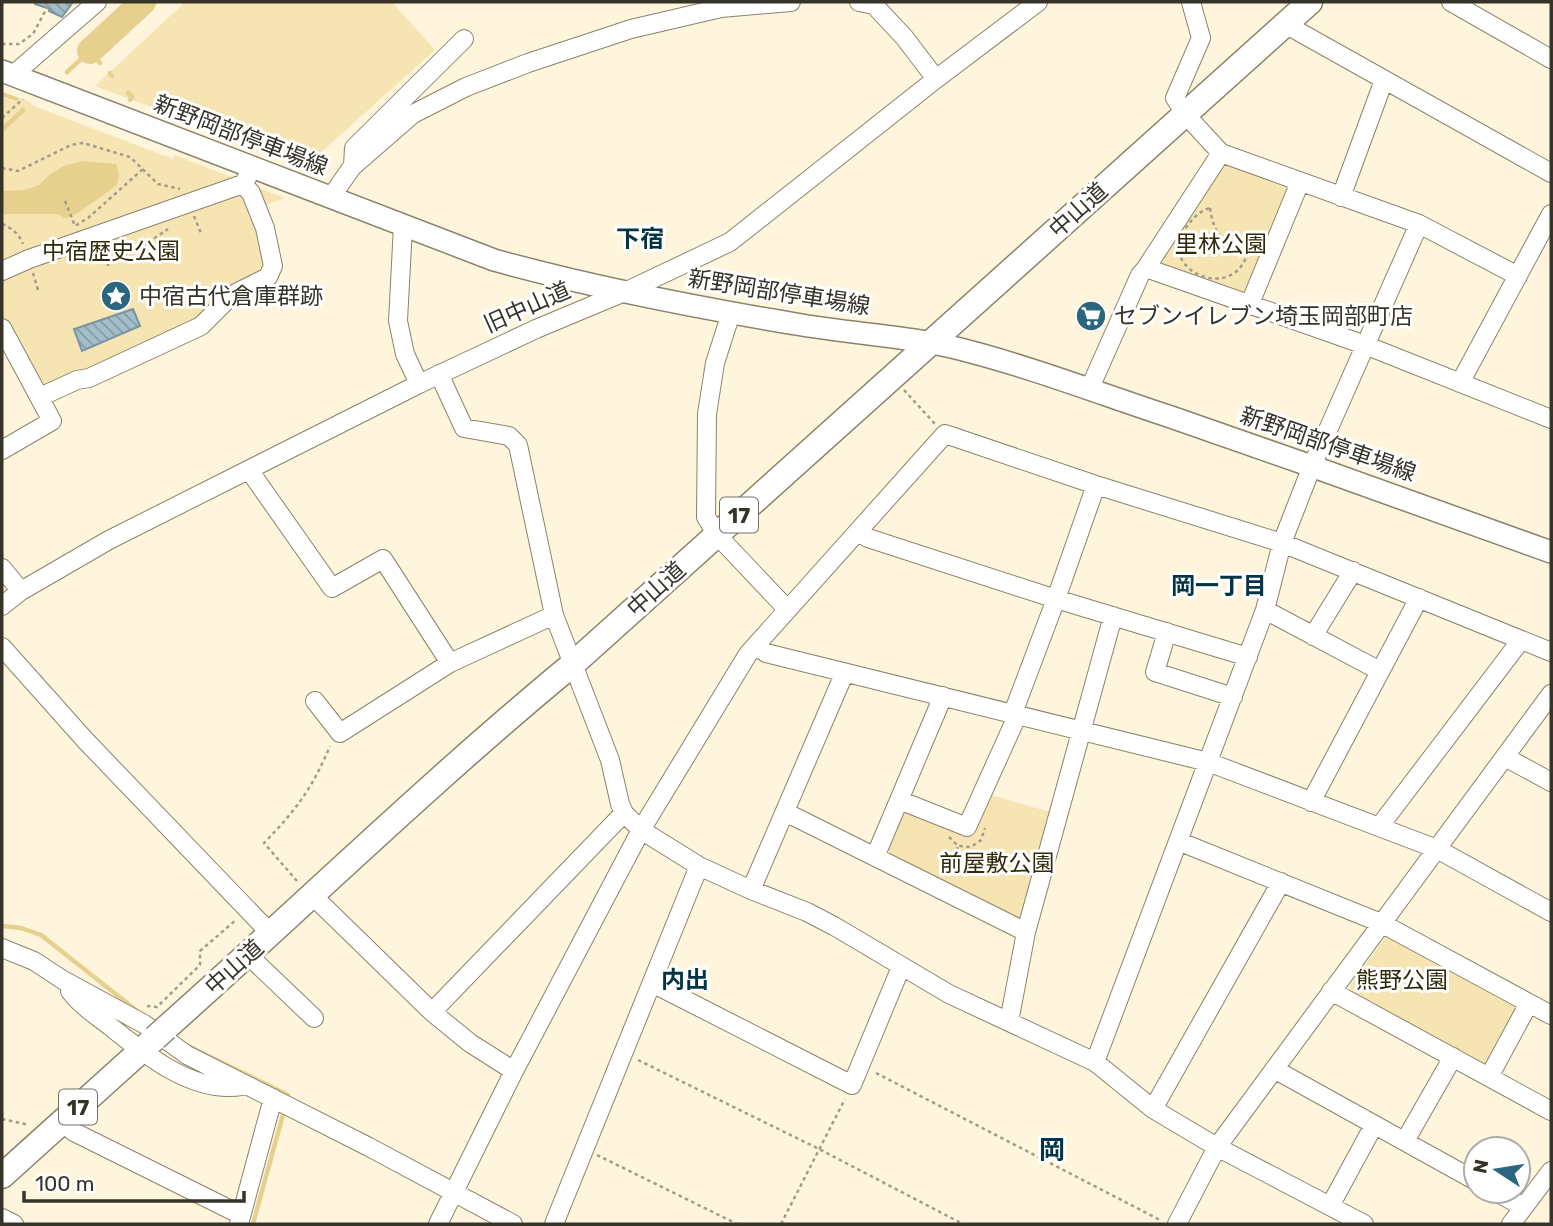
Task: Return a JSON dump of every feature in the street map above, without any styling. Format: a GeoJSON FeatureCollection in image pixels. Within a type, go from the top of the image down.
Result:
{"type":"FeatureCollection","features":[{"type":"Feature","properties":{"kind":"highway","name":"中山道"},"geometry":{"type":"LineString","coordinates":[[2,1176],[313,896],[490,732],[573,664],[1310,2]]}},
{"type":"Feature","properties":{"kind":"main road","name":"新野岡部停車場線"},"geometry":{"type":"LineString","coordinates":[[7,73],[248,175],[331,197],[494,260],[552,276],[731,313],[929,342],[965,350],[1312,466],[1551,552]]}},
{"type":"Feature","properties":{"kind":"street"},"geometry":{"type":"LineString","coordinates":[[7,73],[97,2]]}},
{"type":"Feature","properties":{"kind":"street"},"geometry":{"type":"LineString","coordinates":[[331,197],[353,166],[413,114],[466,87],[631,29],[722,9],[791,2]]}},
{"type":"Feature","properties":{"kind":"street"},"geometry":{"type":"LineString","coordinates":[[859,2],[874,5],[904,37],[936,79]]}},
{"type":"Feature","properties":{"kind":"street","name":"旧中山道"},"geometry":{"type":"LineString","coordinates":[[2,606],[22,591],[109,540],[439,374],[730,242],[1038,2]]}},
{"type":"Feature","properties":{"kind":"street"},"geometry":{"type":"LineString","coordinates":[[1191,2],[1201,38],[1175,98],[1185,114],[1221,153],[1419,224],[1518,276]]}},
{"type":"Feature","properties":{"kind":"street"},"geometry":{"type":"LineString","coordinates":[[1451,2],[1471,6],[1548,52]]}},
{"type":"Feature","properties":{"kind":"street"},"geometry":{"type":"LineString","coordinates":[[1284,24],[1551,173]]}},
{"type":"Feature","properties":{"kind":"street"},"geometry":{"type":"LineString","coordinates":[[353,166],[354,148],[464,39]]}},
{"type":"Feature","properties":{"kind":"street"},"geometry":{"type":"LineString","coordinates":[[1341,197],[1384,80]]}},
{"type":"Feature","properties":{"kind":"street"},"geometry":{"type":"LineString","coordinates":[[1089,390],[1140,275],[1221,153]]}},
{"type":"Feature","properties":{"kind":"street"},"geometry":{"type":"LineString","coordinates":[[2,271],[181,198],[248,175],[251,193],[265,228],[273,266],[268,277],[232,295],[201,326],[89,378],[77,380],[40,397]]}},
{"type":"Feature","properties":{"kind":"street"},"geometry":{"type":"LineString","coordinates":[[1249,306],[1300,183]]}},
{"type":"Feature","properties":{"kind":"street"},"geometry":{"type":"LineString","coordinates":[[1460,383],[1551,214]]}},
{"type":"Feature","properties":{"kind":"street"},"geometry":{"type":"LineString","coordinates":[[1095,1062],[1265,610],[1282,543],[1312,466],[1419,224]]}},
{"type":"Feature","properties":{"kind":"street"},"geometry":{"type":"LineString","coordinates":[[403,226],[398,321],[405,354],[419,384]]}},
{"type":"Feature","properties":{"kind":"street"},"geometry":{"type":"LineString","coordinates":[[1146,268],[1365,345],[1551,419]]}},
{"type":"Feature","properties":{"kind":"street"},"geometry":{"type":"LineString","coordinates":[[731,313],[715,363],[707,414],[706,517],[717,535],[787,609]]}},
{"type":"Feature","properties":{"kind":"street"},"geometry":{"type":"LineString","coordinates":[[2,328],[52,421],[2,450]]}},
{"type":"Feature","properties":{"kind":"street"},"geometry":{"type":"LineString","coordinates":[[439,374],[464,428],[509,436],[518,445],[554,615],[610,760],[620,804],[624,813],[641,831],[699,866],[816,916],[949,994],[1095,1062],[1153,1109],[1216,1147],[1364,1224]]}},
{"type":"Feature","properties":{"kind":"street"},"geometry":{"type":"LineString","coordinates":[[438,1224],[514,1071],[641,831],[748,654],[945,434],[1282,543],[1551,652]]}},
{"type":"Feature","properties":{"kind":"street"},"geometry":{"type":"LineString","coordinates":[[249,470],[332,588],[383,559],[450,663]]}},
{"type":"Feature","properties":{"kind":"street"},"geometry":{"type":"LineString","coordinates":[[899,800],[967,827],[1015,714],[1096,485]]}},
{"type":"Feature","properties":{"kind":"street"},"geometry":{"type":"LineString","coordinates":[[858,532],[867,538],[1056,599],[1248,657]]}},
{"type":"Feature","properties":{"kind":"street"},"geometry":{"type":"LineString","coordinates":[[2,568],[22,591]]}},
{"type":"Feature","properties":{"kind":"street"},"geometry":{"type":"LineString","coordinates":[[1313,636],[1353,571]]}},
{"type":"Feature","properties":{"kind":"street"},"geometry":{"type":"LineString","coordinates":[[1311,802],[1419,598]]}},
{"type":"Feature","properties":{"kind":"street"},"geometry":{"type":"LineString","coordinates":[[1265,610],[1380,671]]}},
{"type":"Feature","properties":{"kind":"street"},"geometry":{"type":"LineString","coordinates":[[315,701],[340,733],[450,663],[554,615]]}},
{"type":"Feature","properties":{"kind":"street"},"geometry":{"type":"LineString","coordinates":[[1009,1022],[1026,932],[1113,616]]}},
{"type":"Feature","properties":{"kind":"street"},"geometry":{"type":"LineString","coordinates":[[1167,632],[1155,672],[1233,697]]}},
{"type":"Feature","properties":{"kind":"street"},"geometry":{"type":"LineString","coordinates":[[1379,827],[1521,640]]}},
{"type":"Feature","properties":{"kind":"street"},"geometry":{"type":"LineString","coordinates":[[756,646],[766,653],[844,674],[1208,762],[1437,849],[1551,912]]}},
{"type":"Feature","properties":{"kind":"street"},"geometry":{"type":"LineString","coordinates":[[2,647],[85,740],[271,934]]}},
{"type":"Feature","properties":{"kind":"street"},"geometry":{"type":"LineString","coordinates":[[751,890],[844,674]]}},
{"type":"Feature","properties":{"kind":"street"},"geometry":{"type":"LineString","coordinates":[[1177,1224],[1216,1147],[1551,694]]}},
{"type":"Feature","properties":{"kind":"street"},"geometry":{"type":"LineString","coordinates":[[875,857],[943,696]]}},
{"type":"Feature","properties":{"kind":"street"},"geometry":{"type":"LineString","coordinates":[[1505,757],[1551,782]]}},
{"type":"Feature","properties":{"kind":"street"},"geometry":{"type":"LineString","coordinates":[[785,812],[1026,932]]}},
{"type":"Feature","properties":{"kind":"street"},"geometry":{"type":"LineString","coordinates":[[432,1012],[624,813]]}},
{"type":"Feature","properties":{"kind":"street"},"geometry":{"type":"LineString","coordinates":[[1178,841],[1381,923],[1551,1015]]}},
{"type":"Feature","properties":{"kind":"street"},"geometry":{"type":"LineString","coordinates":[[554,1224],[699,866]]}},
{"type":"Feature","properties":{"kind":"street"},"geometry":{"type":"LineString","coordinates":[[1153,1109],[1281,883]]}},
{"type":"Feature","properties":{"kind":"street"},"geometry":{"type":"LineString","coordinates":[[313,896],[432,1012],[470,1043],[514,1071]]}},
{"type":"Feature","properties":{"kind":"street"},"geometry":{"type":"LineString","coordinates":[[2,948],[34,961],[144,1024],[187,1055],[513,1224]]}},
{"type":"Feature","properties":{"kind":"street"},"geometry":{"type":"LineString","coordinates":[[248,955],[314,1018]]}},
{"type":"Feature","properties":{"kind":"street"},"geometry":{"type":"LineString","coordinates":[[652,983],[852,1085],[901,967]]}},
{"type":"Feature","properties":{"kind":"street"},"geometry":{"type":"LineString","coordinates":[[63,980],[71,994],[87,1008],[154,1039],[163,1065],[205,1084],[237,1087],[245,1085]]}},
{"type":"Feature","properties":{"kind":"street"},"geometry":{"type":"LineString","coordinates":[[1331,991],[1551,1111]]}},
{"type":"Feature","properties":{"kind":"street"},"geometry":{"type":"LineString","coordinates":[[1489,1077],[1529,1003]]}},
{"type":"Feature","properties":{"kind":"street"},"geometry":{"type":"LineString","coordinates":[[1405,1142],[1453,1057]]}},
{"type":"Feature","properties":{"kind":"street"},"geometry":{"type":"LineString","coordinates":[[1274,1069],[1462,1173]]}},
{"type":"Feature","properties":{"kind":"street"},"geometry":{"type":"LineString","coordinates":[[54,1129],[74,1132],[240,1219],[273,1098]]}},
{"type":"Feature","properties":{"kind":"street"},"geometry":{"type":"LineString","coordinates":[[1330,1206],[1374,1125]]}},
{"type":"Feature","properties":{"kind":"street"},"geometry":{"type":"LineString","coordinates":[[1511,1224],[1551,1171]]}},
{"type":"Feature","properties":{"kind":"street"},"geometry":{"type":"LineString","coordinates":[[1520,1205],[1524,1207]]}},
{"type":"Feature","properties":{"kind":"street"},"geometry":{"type":"LineString","coordinates":[[2,1218],[15,1224]]}},
{"type":"Feature","properties":{"kind":"path"},"geometry":{"type":"LineString","coordinates":[[2,44],[19,44],[33,34],[50,2]]}},
{"type":"Feature","properties":{"kind":"path"},"geometry":{"type":"LineString","coordinates":[[2,118],[26,97]]}},
{"type":"Feature","properties":{"kind":"path"},"geometry":{"type":"LineString","coordinates":[[2,168],[18,171],[71,145],[83,143],[130,157],[158,184],[181,198],[180,217],[162,234],[139,249],[108,262],[108,266]]}},
{"type":"Feature","properties":{"kind":"path"},"geometry":{"type":"LineString","coordinates":[[65,201],[75,226],[88,218],[143,169]]}},
{"type":"Feature","properties":{"kind":"path"},"geometry":{"type":"LineString","coordinates":[[1210,208],[1212,224],[1219,236],[1231,246],[1248,251],[1246,260],[1234,275],[1223,278],[1203,277],[1188,270],[1178,248],[1181,234],[1193,218],[1210,208]]}},
{"type":"Feature","properties":{"kind":"path"},"geometry":{"type":"LineString","coordinates":[[2,225],[20,237],[29,259]]}},
{"type":"Feature","properties":{"kind":"path"},"geometry":{"type":"LineString","coordinates":[[902,388],[945,434]]}},
{"type":"Feature","properties":{"kind":"path"},"geometry":{"type":"LineString","coordinates":[[313,896],[264,843],[311,789],[334,738],[340,733]]}},
{"type":"Feature","properties":{"kind":"path"},"geometry":{"type":"LineString","coordinates":[[939,889],[958,846]]}},
{"type":"Feature","properties":{"kind":"path"},"geometry":{"type":"LineString","coordinates":[[141,1006],[157,1007],[200,965],[200,951],[247,910]]}},
{"type":"Feature","properties":{"kind":"path"},"geometry":{"type":"LineString","coordinates":[[624,1053],[819,1149],[963,1224]]}},
{"type":"Feature","properties":{"kind":"path"},"geometry":{"type":"LineString","coordinates":[[861,1065],[1169,1224]]}},
{"type":"Feature","properties":{"kind":"path"},"geometry":{"type":"LineString","coordinates":[[781,1224],[852,1085]]}},
{"type":"Feature","properties":{"kind":"path"},"geometry":{"type":"LineString","coordinates":[[2,1119],[54,1129]]}},
{"type":"Feature","properties":{"kind":"path"},"geometry":{"type":"LineString","coordinates":[[585,1149],[737,1224]]}},
{"type":"Feature","properties":{"kind":"green space"},"geometry":{"type":"Polygon","coordinates":[[[185,2],[392,2],[435,50],[307,165],[97,87],[96,85],[185,2]]]}},
{"type":"Feature","properties":{"kind":"green space","name":"中宿歴史公園"},"geometry":{"type":"Polygon","coordinates":[[[2,97],[16,102],[18,97],[34,106],[173,159],[175,155],[285,198],[266,205],[276,244],[280,277],[78,384],[41,407],[2,337],[2,97]]]}},
{"type":"Feature","properties":{"kind":"green space","name":"里林公園"},"geometry":{"type":"Polygon","coordinates":[[[1222,165],[1287,185],[1289,193],[1245,296],[1155,266],[1175,240],[1222,165]]]}},
{"type":"Feature","properties":{"kind":"green space","name":"前屋敷公園"},"geometry":{"type":"Polygon","coordinates":[[[987,794],[1054,813],[1024,920],[1019,922],[889,854],[887,846],[905,807],[970,832],[987,794]]]}},
{"type":"Feature","properties":{"kind":"green space","name":"熊野公園"},"geometry":{"type":"Polygon","coordinates":[[[1386,936],[1521,1005],[1488,1067],[1353,994],[1350,986],[1386,936]]]}},
{"type":"Feature","properties":{"kind":"shaded area"},"geometry":{"type":"Polygon","coordinates":[[[83,161],[116,164],[119,174],[117,185],[78,213],[65,218],[57,214],[2,214],[2,191],[24,190],[39,185],[50,174],[66,165],[83,161]]]}},
{"type":"Feature","properties":{"kind":"building"},"geometry":{"type":"Polygon","coordinates":[[[35,2],[73,2],[62,17],[35,2]]]}},
{"type":"Feature","properties":{"kind":"building"},"geometry":{"type":"Polygon","coordinates":[[[133,309],[140,326],[82,351],[74,329],[133,309]]]}},
{"type":"Feature","properties":{"kind":"waterway"},"geometry":{"type":"LineString","coordinates":[[90,51],[143,2]]}},
{"type":"Feature","properties":{"kind":"waterway"},"geometry":{"type":"LineString","coordinates":[[67,72],[90,51],[100,63]]}},
{"type":"Feature","properties":{"kind":"waterway"},"geometry":{"type":"LineString","coordinates":[[128,93],[132,97],[130,100]]}},
{"type":"Feature","properties":{"kind":"waterway"},"geometry":{"type":"LineString","coordinates":[[2,94],[16,99]]}},
{"type":"Feature","properties":{"kind":"waterway"},"geometry":{"type":"LineString","coordinates":[[2,130],[23,110]]}},
{"type":"Feature","properties":{"kind":"waterway"},"geometry":{"type":"LineString","coordinates":[[2,926],[21,928],[41,935],[141,1014]]}},
{"type":"Feature","properties":{"kind":"waterway"},"geometry":{"type":"LineString","coordinates":[[188,1046],[288,1095],[287,1098]]}},
{"type":"Feature","properties":{"kind":"waterway"},"geometry":{"type":"LineString","coordinates":[[253,1224],[284,1111]]}},
{"type":"Feature","properties":{"kind":"place","name":"中宿古代倉庫群跡"},"geometry":{"type":"Point","coordinates":[116,296]}},
{"type":"Feature","properties":{"kind":"place","name":"セブンイレブン埼玉岡部町店"},"geometry":{"type":"Point","coordinates":[1091,316]}},
{"type":"Feature","properties":{"kind":"district","name":"下宿"},"geometry":{"type":"Point","coordinates":[640,239]}},
{"type":"Feature","properties":{"kind":"district","name":"岡一丁目"},"geometry":{"type":"Point","coordinates":[1219,586]}},
{"type":"Feature","properties":{"kind":"district","name":"内出"},"geometry":{"type":"Point","coordinates":[685,980]}},
{"type":"Feature","properties":{"kind":"district","name":"岡"},"geometry":{"type":"Point","coordinates":[1052,1150]}}]}
